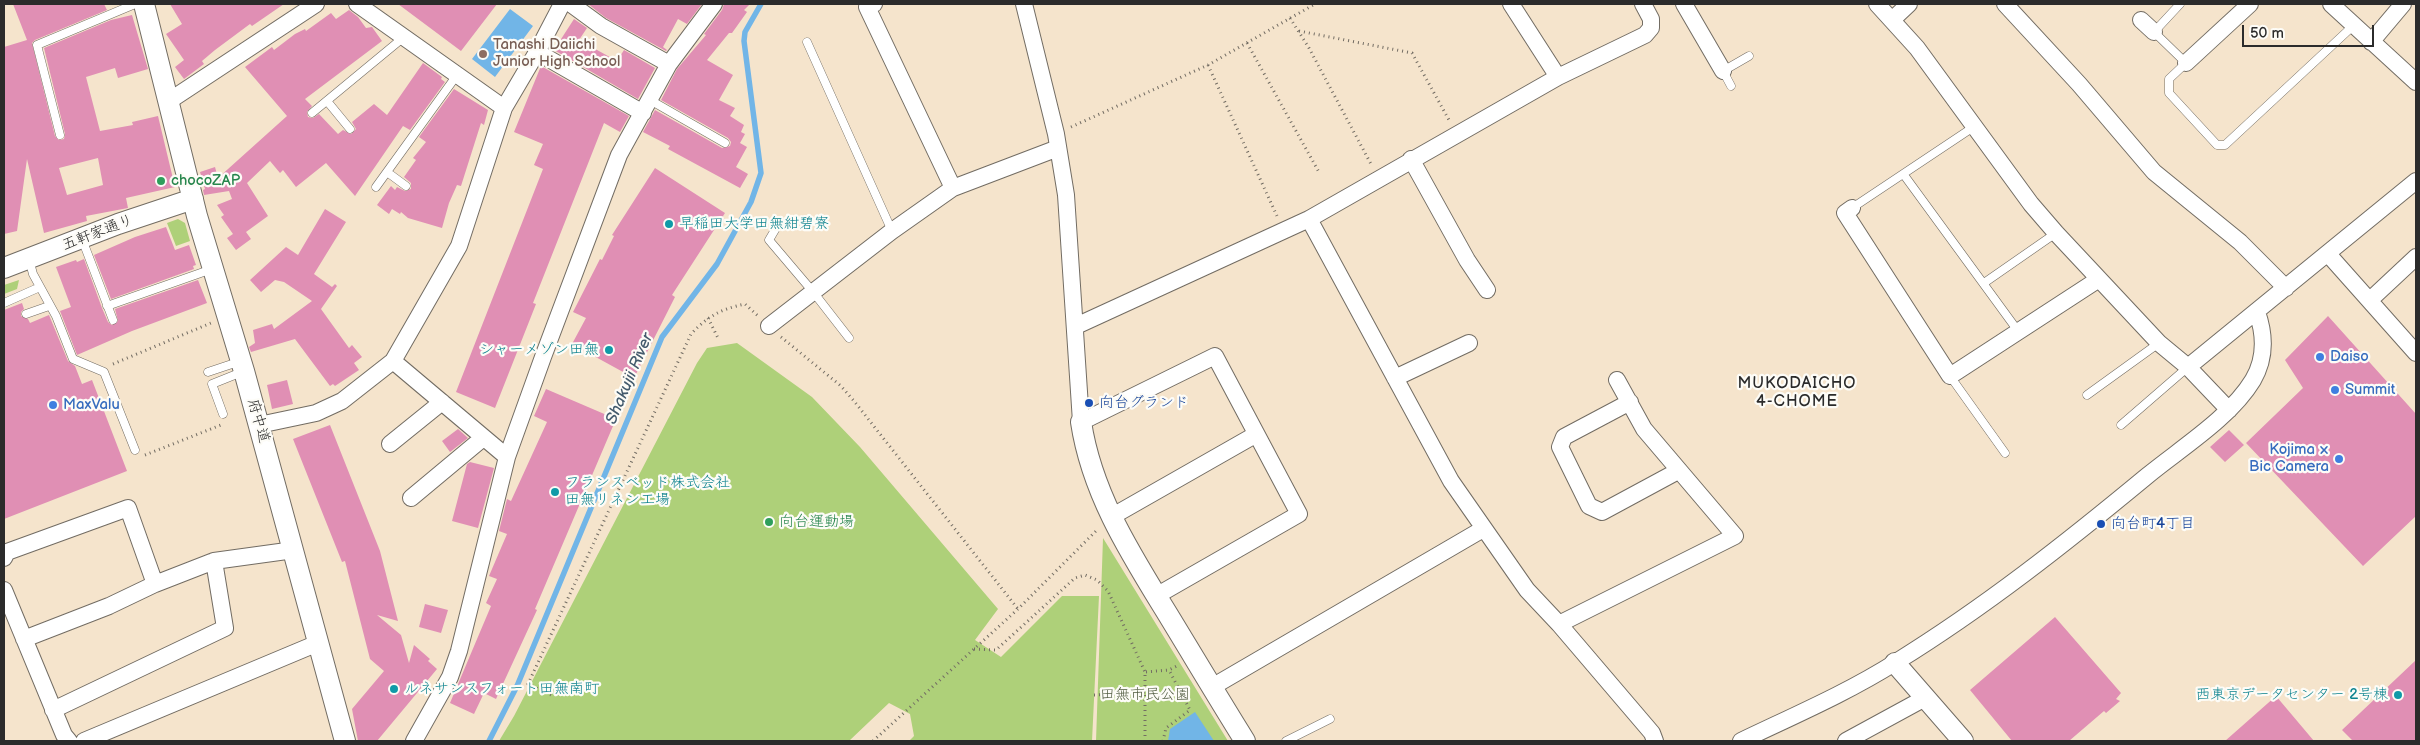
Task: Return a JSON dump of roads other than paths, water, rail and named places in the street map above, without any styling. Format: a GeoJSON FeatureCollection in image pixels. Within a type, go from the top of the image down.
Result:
{"type":"FeatureCollection","features":[{"type":"Feature","properties":{"kind":"street","name":"府中道"},"geometry":{"type":"LineString","coordinates":[[144,4],[193,199],[243,366],[345,741]]}},
{"type":"Feature","properties":{"kind":"street"},"geometry":{"type":"LineString","coordinates":[[169,101],[316,4]]}},
{"type":"Feature","properties":{"kind":"street"},"geometry":{"type":"LineString","coordinates":[[358,4],[504,108]]}},
{"type":"Feature","properties":{"kind":"street"},"geometry":{"type":"LineString","coordinates":[[259,425],[316,413],[342,401],[393,361],[459,246],[504,108],[537,52],[562,4]]}},
{"type":"Feature","properties":{"kind":"street"},"geometry":{"type":"LineString","coordinates":[[571,4],[601,26],[669,64]]}},
{"type":"Feature","properties":{"kind":"street"},"geometry":{"type":"LineString","coordinates":[[414,741],[439,700],[456,660],[507,457],[548,359],[619,155],[669,64],[714,4]]}},
{"type":"Feature","properties":{"kind":"street"},"geometry":{"type":"LineString","coordinates":[[874,4],[867,7],[953,188]]}},
{"type":"Feature","properties":{"kind":"street"},"geometry":{"type":"LineString","coordinates":[[1024,4],[1057,141],[1066,195],[1081,422],[1086,450],[1111,517],[1156,596],[1246,741]]}},
{"type":"Feature","properties":{"kind":"street"},"geometry":{"type":"LineString","coordinates":[[1511,4],[1558,77]]}},
{"type":"Feature","properties":{"kind":"street"},"geometry":{"type":"LineString","coordinates":[[1684,4],[1722,71]]}},
{"type":"Feature","properties":{"kind":"street"},"geometry":{"type":"LineString","coordinates":[[1878,4],[1918,48],[2031,204],[2056,233],[2159,343],[2188,367],[2229,410]]}},
{"type":"Feature","properties":{"kind":"street"},"geometry":{"type":"LineString","coordinates":[[1892,20],[1909,4]]}},
{"type":"Feature","properties":{"kind":"street"},"geometry":{"type":"LineString","coordinates":[[2186,63],[2250,4]]}},
{"type":"Feature","properties":{"kind":"street"},"geometry":{"type":"LineString","coordinates":[[2332,4],[2416,82]]}},
{"type":"Feature","properties":{"kind":"street"},"geometry":{"type":"LineString","coordinates":[[2371,42],[2403,4]]}},
{"type":"Feature","properties":{"kind":"street"},"geometry":{"type":"LineString","coordinates":[[1076,326],[1309,219],[1558,77],[1645,35],[1651,28],[1648,5]]}},
{"type":"Feature","properties":{"kind":"street"},"geometry":{"type":"LineString","coordinates":[[2013,6],[2154,172],[2260,259],[2286,288]]}},
{"type":"Feature","properties":{"kind":"street"},"geometry":{"type":"LineString","coordinates":[[2141,20],[2154,32]]}},
{"type":"Feature","properties":{"kind":"street"},"geometry":{"type":"LineString","coordinates":[[537,52],[647,106]]}},
{"type":"Feature","properties":{"kind":"street"},"geometry":{"type":"LineString","coordinates":[[769,326],[892,231],[953,188],[1057,141]]}},
{"type":"Feature","properties":{"kind":"street"},"geometry":{"type":"LineString","coordinates":[[1412,159],[1467,260],[1487,290]]}},
{"type":"Feature","properties":{"kind":"street"},"geometry":{"type":"LineString","coordinates":[[2188,367],[2416,181]]}},
{"type":"Feature","properties":{"kind":"street","name":"五軒家通り"},"geometry":{"type":"LineString","coordinates":[[4,268],[193,199]]}},
{"type":"Feature","properties":{"kind":"street"},"geometry":{"type":"LineString","coordinates":[[1852,208],[1845,213],[1950,376],[2099,279]]}},
{"type":"Feature","properties":{"kind":"street"},"geometry":{"type":"LineString","coordinates":[[1309,219],[1451,481],[1527,590],[1559,624],[1652,733],[1655,741]]}},
{"type":"Feature","properties":{"kind":"street"},"geometry":{"type":"LineString","coordinates":[[2328,254],[2416,353]]}},
{"type":"Feature","properties":{"kind":"street"},"geometry":{"type":"LineString","coordinates":[[2370,300],[2416,257]]}},
{"type":"Feature","properties":{"kind":"street"},"geometry":{"type":"LineString","coordinates":[[1742,741],[1859,684],[1895,663],[2024,576],[2229,410],[2254,379],[2262,360],[2263,330],[2257,312]]}},
{"type":"Feature","properties":{"kind":"street"},"geometry":{"type":"LineString","coordinates":[[1395,378],[1469,342]]}},
{"type":"Feature","properties":{"kind":"street"},"geometry":{"type":"LineString","coordinates":[[1081,422],[1215,356],[1255,435],[1299,514],[1156,596]]}},
{"type":"Feature","properties":{"kind":"street"},"geometry":{"type":"LineString","coordinates":[[393,361],[507,457]]}},
{"type":"Feature","properties":{"kind":"street"},"geometry":{"type":"LineString","coordinates":[[1559,624],[1735,536],[1644,429],[1617,380]]}},
{"type":"Feature","properties":{"kind":"street"},"geometry":{"type":"LineString","coordinates":[[390,444],[442,402]]}},
{"type":"Feature","properties":{"kind":"street"},"geometry":{"type":"LineString","coordinates":[[1630,402],[1564,437],[1560,447],[1589,506],[1602,512],[1678,471]]}},
{"type":"Feature","properties":{"kind":"street"},"geometry":{"type":"LineString","coordinates":[[1111,517],[1255,435]]}},
{"type":"Feature","properties":{"kind":"street"},"geometry":{"type":"LineString","coordinates":[[411,498],[483,438]]}},
{"type":"Feature","properties":{"kind":"street"},"geometry":{"type":"LineString","coordinates":[[4,558],[7,552],[128,508],[155,584]]}},
{"type":"Feature","properties":{"kind":"street"},"geometry":{"type":"LineString","coordinates":[[1212,687],[1483,529]]}},
{"type":"Feature","properties":{"kind":"street"},"geometry":{"type":"LineString","coordinates":[[24,639],[109,606],[155,584],[214,561],[294,550]]}},
{"type":"Feature","properties":{"kind":"street"},"geometry":{"type":"LineString","coordinates":[[53,710],[225,628],[214,561]]}},
{"type":"Feature","properties":{"kind":"street"},"geometry":{"type":"LineString","coordinates":[[4,590],[53,710],[64,735],[70,741]]}},
{"type":"Feature","properties":{"kind":"street"},"geometry":{"type":"LineString","coordinates":[[84,741],[318,643]]}},
{"type":"Feature","properties":{"kind":"street"},"geometry":{"type":"LineString","coordinates":[[1895,663],[1963,741]]}},
{"type":"Feature","properties":{"kind":"street"},"geometry":{"type":"LineString","coordinates":[[1846,741],[1925,698]]}},
{"type":"Feature","properties":{"kind":"lane"},"geometry":{"type":"LineString","coordinates":[[60,135],[37,45],[135,4]]}},
{"type":"Feature","properties":{"kind":"lane"},"geometry":{"type":"LineString","coordinates":[[2180,4],[2154,32],[2186,63],[2169,79],[2169,93],[2217,145],[2225,145],[2354,24]]}},
{"type":"Feature","properties":{"kind":"lane"},"geometry":{"type":"LineString","coordinates":[[312,113],[404,37]]}},
{"type":"Feature","properties":{"kind":"lane"},"geometry":{"type":"LineString","coordinates":[[807,42],[892,231]]}},
{"type":"Feature","properties":{"kind":"lane"},"geometry":{"type":"LineString","coordinates":[[1731,86],[1722,71],[1749,56]]}},
{"type":"Feature","properties":{"kind":"lane"},"geometry":{"type":"LineString","coordinates":[[376,187],[457,75]]}},
{"type":"Feature","properties":{"kind":"lane"},"geometry":{"type":"LineString","coordinates":[[327,101],[350,129]]}},
{"type":"Feature","properties":{"kind":"lane"},"geometry":{"type":"LineString","coordinates":[[647,106],[724,143]]}},
{"type":"Feature","properties":{"kind":"lane"},"geometry":{"type":"LineString","coordinates":[[1852,208],[1975,126]]}},
{"type":"Feature","properties":{"kind":"lane"},"geometry":{"type":"LineString","coordinates":[[387,172],[406,186]]}},
{"type":"Feature","properties":{"kind":"lane"},"geometry":{"type":"LineString","coordinates":[[1904,175],[2018,331]]}},
{"type":"Feature","properties":{"kind":"lane"},"geometry":{"type":"LineString","coordinates":[[778,222],[769,240],[814,293],[848,338]]}},
{"type":"Feature","properties":{"kind":"lane"},"geometry":{"type":"LineString","coordinates":[[1984,283],[2056,233]]}},
{"type":"Feature","properties":{"kind":"lane"},"geometry":{"type":"LineString","coordinates":[[82,239],[113,320]]}},
{"type":"Feature","properties":{"kind":"lane"},"geometry":{"type":"LineString","coordinates":[[29,259],[33,274],[72,359],[104,372],[135,450]]}},
{"type":"Feature","properties":{"kind":"lane"},"geometry":{"type":"LineString","coordinates":[[107,306],[214,268]]}},
{"type":"Feature","properties":{"kind":"lane"},"geometry":{"type":"LineString","coordinates":[[4,302],[40,287]]}},
{"type":"Feature","properties":{"kind":"lane"},"geometry":{"type":"LineString","coordinates":[[26,314],[49,306]]}},
{"type":"Feature","properties":{"kind":"lane"},"geometry":{"type":"LineString","coordinates":[[2087,395],[2159,343]]}},
{"type":"Feature","properties":{"kind":"lane"},"geometry":{"type":"LineString","coordinates":[[223,414],[206,369],[243,366]]}},
{"type":"Feature","properties":{"kind":"lane"},"geometry":{"type":"LineString","coordinates":[[212,384],[243,366]]}},
{"type":"Feature","properties":{"kind":"lane"},"geometry":{"type":"LineString","coordinates":[[2121,425],[2188,367]]}},
{"type":"Feature","properties":{"kind":"lane"},"geometry":{"type":"LineString","coordinates":[[1950,376],[2004,453]]}},
{"type":"Feature","properties":{"kind":"lane"},"geometry":{"type":"LineString","coordinates":[[1286,741],[1330,718]]}},
{"type":"Feature","properties":{"kind":"water"},"geometry":{"type":"Polygon","coordinates":[[[510,9],[533,26],[495,77],[472,59],[510,9]]]}},
{"type":"Feature","properties":{"kind":"water"},"geometry":{"type":"Polygon","coordinates":[[[1195,712],[1214,741],[1168,741],[1170,729],[1195,712]]]}},
{"type":"Feature","properties":{"kind":"waterway","name":"Shakujii River"},"geometry":{"type":"LineString","coordinates":[[489,741],[517,686],[662,337],[717,264],[751,202],[761,173],[744,41],[745,32],[761,4]]}},
{"type":"Feature","properties":{"kind":"place","name":"Tanashi Daiichi Junior High School"},"geometry":{"type":"Point","coordinates":[483,54]}},
{"type":"Feature","properties":{"kind":"place","name":"chocoZAP"},"geometry":{"type":"Point","coordinates":[161,181]}},
{"type":"Feature","properties":{"kind":"place","name":"早稲田大学田無紺碧寮"},"geometry":{"type":"Point","coordinates":[669,224]}},
{"type":"Feature","properties":{"kind":"place","name":"シャーメゾン田無"},"geometry":{"type":"Point","coordinates":[609,350]}},
{"type":"Feature","properties":{"kind":"place","name":"Daiso"},"geometry":{"type":"Point","coordinates":[2320,357]}},
{"type":"Feature","properties":{"kind":"place","name":"Summit"},"geometry":{"type":"Point","coordinates":[2335,390]}},
{"type":"Feature","properties":{"kind":"place","name":"向台グランド"},"geometry":{"type":"Point","coordinates":[1089,403]}},
{"type":"Feature","properties":{"kind":"place","name":"MaxValu"},"geometry":{"type":"Point","coordinates":[53,405]}},
{"type":"Feature","properties":{"kind":"place","name":"Kojima × Bic Camera"},"geometry":{"type":"Point","coordinates":[2339,459]}},
{"type":"Feature","properties":{"kind":"place","name":"フランスベッド株式会社 田無リネン工場"},"geometry":{"type":"Point","coordinates":[555,492]}},
{"type":"Feature","properties":{"kind":"place","name":"向台運動場"},"geometry":{"type":"Point","coordinates":[769,522]}},
{"type":"Feature","properties":{"kind":"place","name":"向台町4丁目"},"geometry":{"type":"Point","coordinates":[2101,524]}},
{"type":"Feature","properties":{"kind":"place","name":"ルネサンスフォート田無南町"},"geometry":{"type":"Point","coordinates":[394,689]}},
{"type":"Feature","properties":{"kind":"place","name":"西東京データセンター 2号棟"},"geometry":{"type":"Point","coordinates":[2398,695]}},
{"type":"Feature","properties":{"kind":"district","name":"MUKODAICHO 4-CHOME"},"geometry":{"type":"Point","coordinates":[1797,393]}},
{"type":"Feature","properties":{"kind":"park label","name":"田無市民公園"},"geometry":{"type":"Point","coordinates":[1145,695]}}]}
